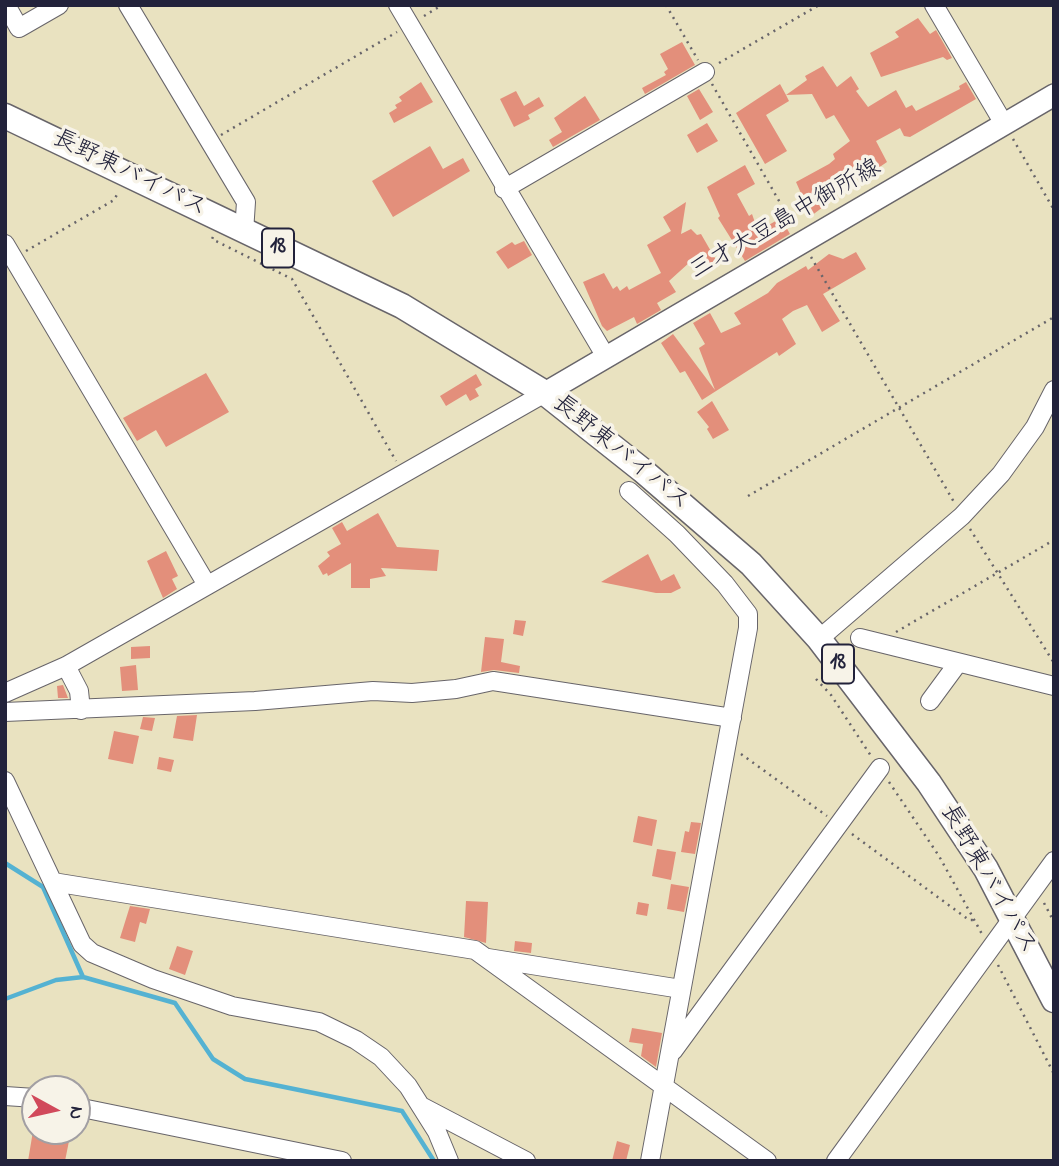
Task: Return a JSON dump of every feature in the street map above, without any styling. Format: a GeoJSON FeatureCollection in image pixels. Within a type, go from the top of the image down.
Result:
{"type":"FeatureCollection","features":[{"type":"Feature","properties":{"kind":"highway","name":"長野東バイパス"},"geometry":{"type":"LineString","coordinates":[[5,116],[402,306],[545,393],[642,470],[751,564],[819,639],[929,783],[986,869],[1054,1000]]}},
{"type":"Feature","properties":{"kind":"main road","name":"三才大豆島中御所線"},"geometry":{"type":"LineString","coordinates":[[545,393],[1054,95]]}},
{"type":"Feature","properties":{"kind":"street"},"geometry":{"type":"LineString","coordinates":[[6,5],[19,28],[59,5]]}},
{"type":"Feature","properties":{"kind":"street"},"geometry":{"type":"LineString","coordinates":[[128,5],[246,202],[244,232]]}},
{"type":"Feature","properties":{"kind":"street"},"geometry":{"type":"LineString","coordinates":[[398,5],[504,189],[606,357]]}},
{"type":"Feature","properties":{"kind":"street"},"geometry":{"type":"LineString","coordinates":[[934,5],[1004,124]]}},
{"type":"Feature","properties":{"kind":"street"},"geometry":{"type":"LineString","coordinates":[[504,189],[705,72]]}},
{"type":"Feature","properties":{"kind":"street"},"geometry":{"type":"LineString","coordinates":[[10,251],[207,585]]}},
{"type":"Feature","properties":{"kind":"street"},"geometry":{"type":"LineString","coordinates":[[819,639],[962,516],[1001,474],[1054,390]]}},
{"type":"Feature","properties":{"kind":"street"},"geometry":{"type":"LineString","coordinates":[[5,693],[66,666],[545,393]]}},
{"type":"Feature","properties":{"kind":"street"},"geometry":{"type":"LineString","coordinates":[[629,491],[677,534],[725,584],[748,614],[748,628],[732,718],[650,1161]]}},
{"type":"Feature","properties":{"kind":"street"},"geometry":{"type":"LineString","coordinates":[[860,638],[1054,686]]}},
{"type":"Feature","properties":{"kind":"street"},"geometry":{"type":"LineString","coordinates":[[930,701],[958,663]]}},
{"type":"Feature","properties":{"kind":"street"},"geometry":{"type":"LineString","coordinates":[[66,666],[79,691],[82,710]]}},
{"type":"Feature","properties":{"kind":"street"},"geometry":{"type":"LineString","coordinates":[[5,712],[255,701],[373,691],[412,692],[456,689],[493,681],[732,718]]}},
{"type":"Feature","properties":{"kind":"street"},"geometry":{"type":"LineString","coordinates":[[669,1056],[880,768]]}},
{"type":"Feature","properties":{"kind":"street"},"geometry":{"type":"LineString","coordinates":[[5,782],[82,944],[92,953],[153,979],[233,1006],[319,1022],[356,1040],[381,1057],[420,1105],[437,1132],[449,1161]]}},
{"type":"Feature","properties":{"kind":"street"},"geometry":{"type":"LineString","coordinates":[[836,1161],[1054,861]]}},
{"type":"Feature","properties":{"kind":"street"},"geometry":{"type":"LineString","coordinates":[[53,882],[475,950],[767,1161]]}},
{"type":"Feature","properties":{"kind":"street"},"geometry":{"type":"LineString","coordinates":[[485,957],[681,989]]}},
{"type":"Feature","properties":{"kind":"street"},"geometry":{"type":"LineString","coordinates":[[420,1105],[526,1161]]}},
{"type":"Feature","properties":{"kind":"street"},"geometry":{"type":"LineString","coordinates":[[91,1110],[342,1161]]}},
{"type":"Feature","properties":{"kind":"path"},"geometry":{"type":"LineString","coordinates":[[211,141],[442,5]]}},
{"type":"Feature","properties":{"kind":"path"},"geometry":{"type":"LineString","coordinates":[[666,5],[962,516],[1054,663]]}},
{"type":"Feature","properties":{"kind":"path"},"geometry":{"type":"LineString","coordinates":[[705,72],[819,5]]}},
{"type":"Feature","properties":{"kind":"path"},"geometry":{"type":"LineString","coordinates":[[1004,124],[1054,210]]}},
{"type":"Feature","properties":{"kind":"path"},"geometry":{"type":"LineString","coordinates":[[10,251],[114,200],[129,174]]}},
{"type":"Feature","properties":{"kind":"path"},"geometry":{"type":"LineString","coordinates":[[217,218],[212,239],[292,279],[403,473]]}},
{"type":"Feature","properties":{"kind":"path"},"geometry":{"type":"LineString","coordinates":[[748,496],[1054,317]]}},
{"type":"Feature","properties":{"kind":"path"},"geometry":{"type":"LineString","coordinates":[[880,642],[1054,540]]}},
{"type":"Feature","properties":{"kind":"path"},"geometry":{"type":"LineString","coordinates":[[816,679],[831,695],[939,856],[1054,1074]]}},
{"type":"Feature","properties":{"kind":"path"},"geometry":{"type":"LineString","coordinates":[[1035,886],[1054,922]]}},
{"type":"Feature","properties":{"kind":"building"},"geometry":{"type":"Polygon","coordinates":[[[918,18],[930,34],[936,30],[952,58],[947,60],[943,57],[881,77],[870,53],[899,37],[895,32],[918,18]]]}},
{"type":"Feature","properties":{"kind":"building"},"geometry":{"type":"Polygon","coordinates":[[[682,42],[695,65],[645,94],[642,88],[666,75],[664,72],[668,69],[660,54],[682,42]]]}},
{"type":"Feature","properties":{"kind":"building"},"geometry":{"type":"Polygon","coordinates":[[[823,66],[837,87],[851,76],[859,89],[856,91],[868,107],[896,90],[906,108],[912,105],[916,111],[960,89],[959,86],[966,82],[976,99],[910,137],[904,136],[900,128],[876,141],[887,162],[865,177],[862,174],[839,188],[824,199],[827,204],[811,216],[796,182],[829,164],[835,159],[833,154],[850,141],[834,115],[826,119],[812,94],[786,95],[807,80],[805,76],[823,66]]]}},
{"type":"Feature","properties":{"kind":"building"},"geometry":{"type":"Polygon","coordinates":[[[421,82],[433,102],[394,123],[389,113],[402,101],[399,97],[421,82]]]}},
{"type":"Feature","properties":{"kind":"building"},"geometry":{"type":"Polygon","coordinates":[[[780,84],[789,101],[766,115],[787,151],[765,164],[736,113],[780,84]]]}},
{"type":"Feature","properties":{"kind":"building"},"geometry":{"type":"Polygon","coordinates":[[[699,89],[713,112],[700,120],[687,96],[699,89]]]}},
{"type":"Feature","properties":{"kind":"building"},"geometry":{"type":"Polygon","coordinates":[[[516,91],[524,106],[539,97],[544,106],[528,115],[530,119],[514,127],[500,99],[516,91]]]}},
{"type":"Feature","properties":{"kind":"building"},"geometry":{"type":"Polygon","coordinates":[[[585,96],[600,120],[553,147],[549,140],[562,132],[554,118],[585,96]]]}},
{"type":"Feature","properties":{"kind":"building"},"geometry":{"type":"Polygon","coordinates":[[[707,123],[718,141],[697,153],[687,135],[707,123]]]}},
{"type":"Feature","properties":{"kind":"building"},"geometry":{"type":"Polygon","coordinates":[[[430,146],[443,169],[463,158],[470,171],[393,217],[372,181],[430,146]]]}},
{"type":"Feature","properties":{"kind":"building"},"geometry":{"type":"Polygon","coordinates":[[[745,165],[755,184],[737,194],[749,216],[752,214],[758,231],[781,218],[790,234],[745,261],[718,218],[720,216],[707,187],[745,165]]]}},
{"type":"Feature","properties":{"kind":"building"},"geometry":{"type":"Polygon","coordinates":[[[686,202],[681,234],[691,229],[697,235],[701,234],[716,260],[710,264],[712,268],[699,277],[690,262],[669,281],[676,292],[657,303],[661,310],[637,324],[634,317],[607,331],[602,326],[583,282],[604,273],[613,289],[617,286],[620,291],[627,286],[629,290],[661,273],[647,245],[671,231],[663,217],[686,202]]]}},
{"type":"Feature","properties":{"kind":"building"},"geometry":{"type":"Polygon","coordinates":[[[524,241],[532,255],[508,269],[496,252],[512,242],[515,245],[524,241]]]}},
{"type":"Feature","properties":{"kind":"building"},"geometry":{"type":"Polygon","coordinates":[[[856,252],[866,269],[823,294],[840,321],[822,332],[807,305],[793,311],[782,319],[796,344],[779,356],[777,352],[702,400],[685,371],[680,373],[661,343],[673,334],[715,390],[699,348],[705,344],[693,323],[710,313],[721,333],[741,324],[734,313],[768,293],[777,283],[806,266],[808,270],[829,254],[843,259],[856,252]]]}},
{"type":"Feature","properties":{"kind":"building"},"geometry":{"type":"Polygon","coordinates":[[[206,373],[229,412],[166,447],[156,430],[137,441],[123,418],[206,373]]]}},
{"type":"Feature","properties":{"kind":"building"},"geometry":{"type":"Polygon","coordinates":[[[476,374],[482,385],[475,389],[479,396],[470,401],[466,394],[446,406],[440,396],[476,374]]]}},
{"type":"Feature","properties":{"kind":"building"},"geometry":{"type":"Polygon","coordinates":[[[712,401],[729,430],[713,439],[707,429],[709,427],[697,412],[712,401]]]}},
{"type":"Feature","properties":{"kind":"building"},"geometry":{"type":"Polygon","coordinates":[[[378,513],[397,547],[439,550],[437,571],[381,568],[386,576],[370,579],[370,588],[351,588],[351,563],[328,576],[327,573],[323,575],[318,566],[330,556],[327,552],[341,544],[332,528],[342,522],[347,531],[378,513]]]}},
{"type":"Feature","properties":{"kind":"building"},"geometry":{"type":"Polygon","coordinates":[[[166,551],[178,576],[172,579],[177,589],[163,598],[147,561],[166,551]]]}},
{"type":"Feature","properties":{"kind":"building"},"geometry":{"type":"Polygon","coordinates":[[[648,554],[661,581],[674,574],[681,588],[671,593],[656,593],[601,582],[648,554]]]}},
{"type":"Feature","properties":{"kind":"building"},"geometry":{"type":"Polygon","coordinates":[[[515,620],[526,621],[523,636],[513,634],[515,620]]]}},
{"type":"Feature","properties":{"kind":"building"},"geometry":{"type":"Polygon","coordinates":[[[485,637],[504,639],[501,662],[520,666],[519,673],[494,670],[481,672],[485,637]]]}},
{"type":"Feature","properties":{"kind":"building"},"geometry":{"type":"Polygon","coordinates":[[[150,646],[150,658],[131,659],[131,647],[150,646]]]}},
{"type":"Feature","properties":{"kind":"building"},"geometry":{"type":"Polygon","coordinates":[[[136,665],[138,690],[122,691],[120,667],[136,665]]]}},
{"type":"Feature","properties":{"kind":"building"},"geometry":{"type":"Polygon","coordinates":[[[63,685],[68,698],[58,698],[57,686],[63,685]]]}},
{"type":"Feature","properties":{"kind":"building"},"geometry":{"type":"Polygon","coordinates":[[[197,715],[193,741],[173,738],[177,716],[197,715]]]}},
{"type":"Feature","properties":{"kind":"building"},"geometry":{"type":"Polygon","coordinates":[[[143,717],[155,718],[152,731],[140,729],[143,717]]]}},
{"type":"Feature","properties":{"kind":"building"},"geometry":{"type":"Polygon","coordinates":[[[114,731],[139,736],[133,764],[108,759],[114,731]]]}},
{"type":"Feature","properties":{"kind":"building"},"geometry":{"type":"Polygon","coordinates":[[[159,757],[174,760],[171,772],[157,769],[159,757]]]}},
{"type":"Feature","properties":{"kind":"building"},"geometry":{"type":"Polygon","coordinates":[[[638,816],[657,820],[652,846],[633,842],[638,816]]]}},
{"type":"Feature","properties":{"kind":"building"},"geometry":{"type":"Polygon","coordinates":[[[691,822],[701,823],[695,854],[681,852],[685,831],[689,832],[691,822]]]}},
{"type":"Feature","properties":{"kind":"building"},"geometry":{"type":"Polygon","coordinates":[[[657,849],[676,852],[671,880],[652,876],[657,849]]]}},
{"type":"Feature","properties":{"kind":"building"},"geometry":{"type":"Polygon","coordinates":[[[671,884],[689,887],[684,912],[667,909],[671,884]]]}},
{"type":"Feature","properties":{"kind":"building"},"geometry":{"type":"Polygon","coordinates":[[[466,901],[488,902],[486,943],[464,937],[466,901]]]}},
{"type":"Feature","properties":{"kind":"building"},"geometry":{"type":"Polygon","coordinates":[[[638,902],[649,904],[647,916],[636,914],[638,902]]]}},
{"type":"Feature","properties":{"kind":"building"},"geometry":{"type":"Polygon","coordinates":[[[130,906],[150,909],[146,924],[140,922],[135,942],[120,938],[130,906]]]}},
{"type":"Feature","properties":{"kind":"building"},"geometry":{"type":"Polygon","coordinates":[[[515,941],[532,943],[531,953],[514,951],[515,941]]]}},
{"type":"Feature","properties":{"kind":"building"},"geometry":{"type":"Polygon","coordinates":[[[177,946],[193,951],[185,975],[169,969],[177,946]]]}},
{"type":"Feature","properties":{"kind":"building"},"geometry":{"type":"Polygon","coordinates":[[[632,1028],[662,1033],[656,1067],[641,1056],[643,1044],[629,1042],[632,1028]]]}},
{"type":"Feature","properties":{"kind":"building"},"geometry":{"type":"Polygon","coordinates":[[[617,1141],[630,1145],[626,1161],[612,1161],[617,1141]]]}},
{"type":"Feature","properties":{"kind":"building"},"geometry":{"type":"Polygon","coordinates":[[[31,1145],[68,1145],[65,1161],[28,1161],[31,1145]]]}},
{"type":"Feature","properties":{"kind":"waterway"},"geometry":{"type":"LineString","coordinates":[[5,863],[43,887],[83,977],[175,1003],[213,1059],[245,1079],[402,1111],[434,1161]]}},
{"type":"Feature","properties":{"kind":"waterway"},"geometry":{"type":"LineString","coordinates":[[5,999],[56,980],[83,977]]}}]}
